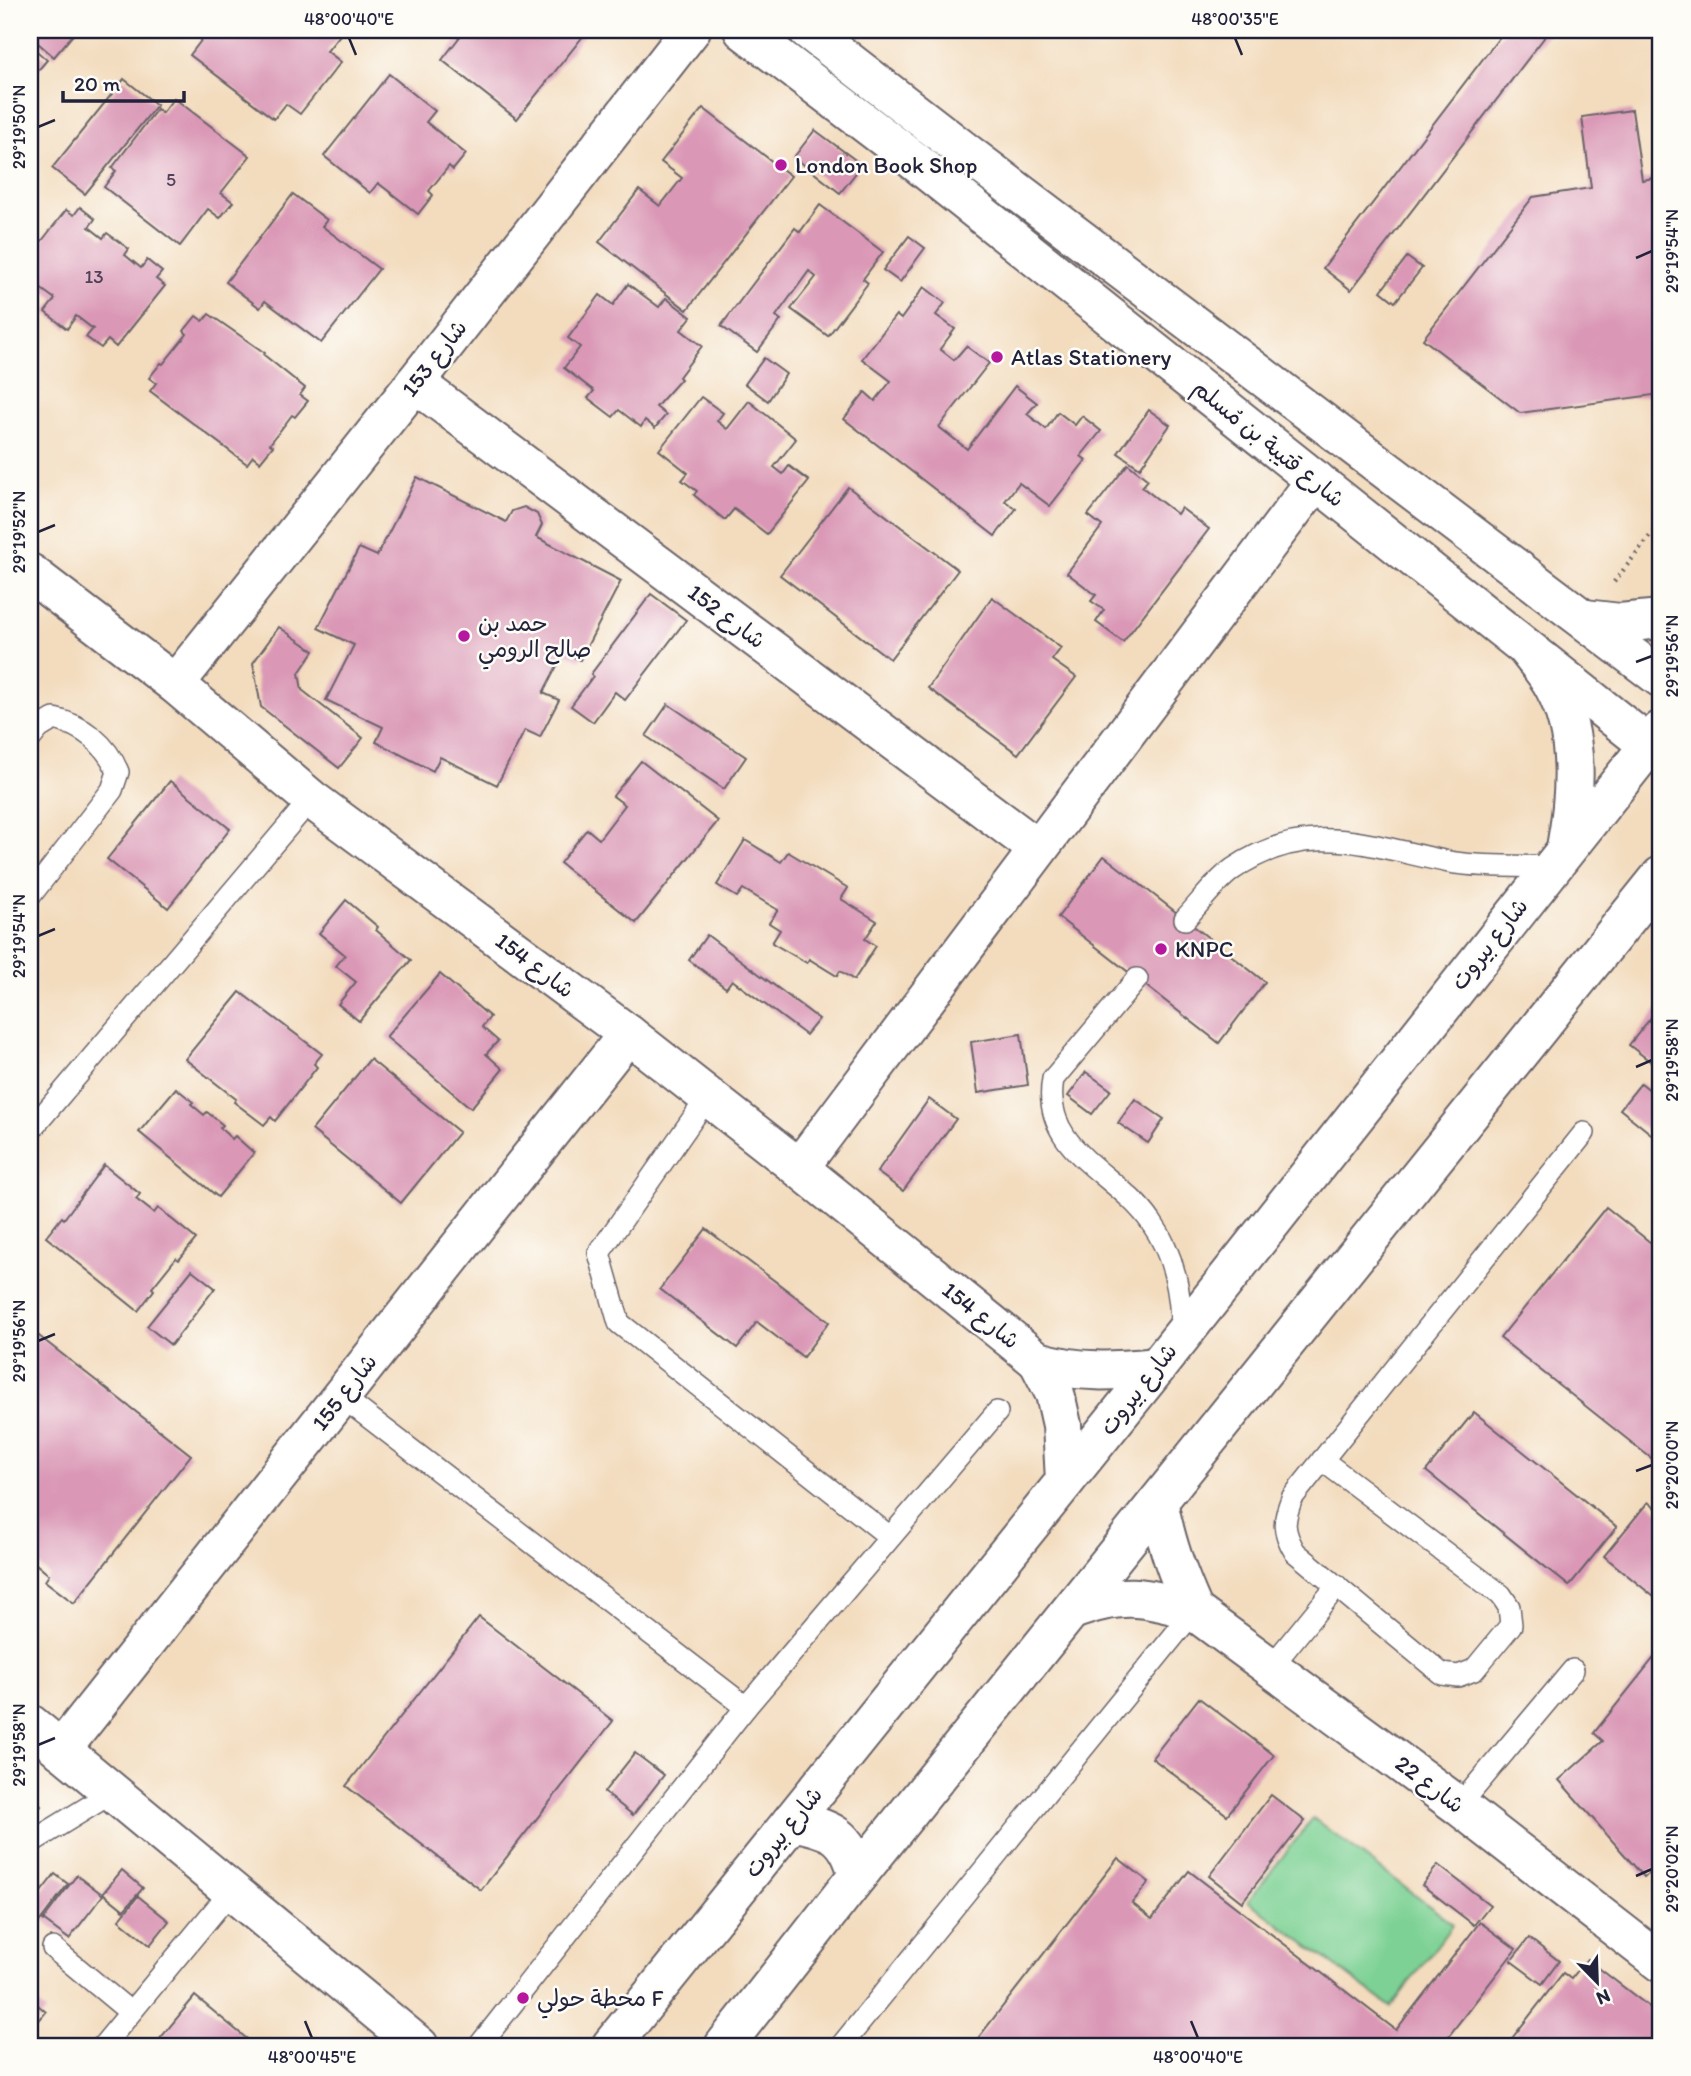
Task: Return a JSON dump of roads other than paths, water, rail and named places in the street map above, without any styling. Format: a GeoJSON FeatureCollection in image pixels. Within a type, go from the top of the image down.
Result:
{"type":"FeatureCollection","features":[{"type":"Feature","properties":{"kind":"street","name":"شارع 153"},"geometry":{"type":"LineString","coordinates":[[175,684],[691,30]]}},
{"type":"Feature","properties":{"kind":"street","name":"شارع قتيبة بن مُسلم"},"geometry":{"type":"LineString","coordinates":[[743,30],[907,155],[1525,647],[1657,743]]}},
{"type":"Feature","properties":{"kind":"street","name":"شارع قتيبة بن مُسلم"},"geometry":{"type":"LineString","coordinates":[[808,30],[1661,678]]}},
{"type":"Feature","properties":{"kind":"street","name":"شارع 152"},"geometry":{"type":"LineString","coordinates":[[415,383],[1038,849]]}},
{"type":"Feature","properties":{"kind":"street"},"geometry":{"type":"LineString","coordinates":[[799,1168],[1316,480]]}},
{"type":"Feature","properties":{"kind":"street","name":"شارع 154"},"geometry":{"type":"LineString","coordinates":[[30,573],[175,684],[311,799],[628,1034],[1038,1361],[1064,1369],[1088,1372],[1157,1367]]}},
{"type":"Feature","properties":{"kind":"street"},"geometry":{"type":"LineString","coordinates":[[1585,620],[1620,623],[1661,619]]}},
{"type":"Feature","properties":{"kind":"street"},"geometry":{"type":"LineString","coordinates":[[1525,647],[1553,684],[1564,708],[1571,738],[1573,799],[1558,857]]}},
{"type":"Feature","properties":{"kind":"street","name":"شارع بيروت"},"geometry":{"type":"LineString","coordinates":[[611,2046],[1157,1367],[1558,857],[1657,743]]}},
{"type":"Feature","properties":{"kind":"street"},"geometry":{"type":"LineString","coordinates":[[724,2046],[1158,1502],[1648,899],[1661,876]]}},
{"type":"Feature","properties":{"kind":"street","name":"شارع 155"},"geometry":{"type":"LineString","coordinates":[[61,1750],[628,1034]]}},
{"type":"Feature","properties":{"kind":"street","name":"شارع 154"},"geometry":{"type":"LineString","coordinates":[[1038,1361],[1055,1394],[1062,1424],[1065,1481]]}},
{"type":"Feature","properties":{"kind":"street","name":"شارع 22"},"geometry":{"type":"LineString","coordinates":[[1158,1502],[1171,1557],[1195,1611]]}},
{"type":"Feature","properties":{"kind":"street","name":"شارع 22"},"geometry":{"type":"LineString","coordinates":[[1072,1610],[1110,1598],[1142,1597],[1195,1611],[1657,1951]]}},
{"type":"Feature","properties":{"kind":"street"},"geometry":{"type":"LineString","coordinates":[[30,1724],[419,2046]]}},
{"type":"Feature","properties":{"kind":"street"},"geometry":{"type":"LineString","coordinates":[[792,1821],[816,1825],[837,1835],[852,1853],[858,1875]]}},
{"type":"Feature","properties":{"kind":"lane"},"geometry":{"type":"LineString","coordinates":[[30,739],[39,728],[54,719],[74,723],[110,754],[118,772],[112,790],[30,895]]}},
{"type":"Feature","properties":{"kind":"lane"},"geometry":{"type":"LineString","coordinates":[[30,1131],[311,799]]}},
{"type":"Feature","properties":{"kind":"lane"},"geometry":{"type":"LineString","coordinates":[[1185,919],[1231,871],[1257,855],[1284,844],[1306,840],[1335,838],[1453,862],[1558,857]]}},
{"type":"Feature","properties":{"kind":"lane"},"geometry":{"type":"LineString","coordinates":[[1137,979],[1053,1079],[1051,1108],[1073,1148],[1135,1203],[1151,1221],[1165,1247],[1174,1273],[1181,1309],[1181,1335]]}},
{"type":"Feature","properties":{"kind":"lane"},"geometry":{"type":"LineString","coordinates":[[708,1097],[599,1253],[619,1323],[890,1537]]}},
{"type":"Feature","properties":{"kind":"lane"},"geometry":{"type":"LineString","coordinates":[[1322,1460],[1501,1595],[1509,1607],[1511,1625],[1474,1670],[1458,1676],[1442,1674],[1295,1552],[1285,1536],[1285,1517],[1292,1498],[1322,1460],[1584,1133]]}},
{"type":"Feature","properties":{"kind":"lane"},"geometry":{"type":"LineString","coordinates":[[341,1396],[746,1707]]}},
{"type":"Feature","properties":{"kind":"lane"},"geometry":{"type":"LineString","coordinates":[[479,2046],[746,1707],[997,1412]]}},
{"type":"Feature","properties":{"kind":"lane"},"geometry":{"type":"LineString","coordinates":[[1271,1667],[1337,1586]]}},
{"type":"Feature","properties":{"kind":"lane"},"geometry":{"type":"LineString","coordinates":[[841,2046],[1195,1611]]}},
{"type":"Feature","properties":{"kind":"lane"},"geometry":{"type":"LineString","coordinates":[[1459,1806],[1573,1670]]}},
{"type":"Feature","properties":{"kind":"lane"},"geometry":{"type":"LineString","coordinates":[[30,1843],[113,1792]]}},
{"type":"Feature","properties":{"kind":"lane"},"geometry":{"type":"LineString","coordinates":[[103,2046],[231,1892]]}},
{"type":"Feature","properties":{"kind":"lane"},"geometry":{"type":"LineString","coordinates":[[53,1948],[130,2012]]}},
{"type":"Feature","properties":{"kind":"place","name":"London Book Shop"},"geometry":{"type":"Point","coordinates":[781,165]}},
{"type":"Feature","properties":{"kind":"place","name":"Atlas Stationery"},"geometry":{"type":"Point","coordinates":[997,357]}},
{"type":"Feature","properties":{"kind":"place","name":"حمد بن صالح الرومي"},"geometry":{"type":"Point","coordinates":[464,636]}},
{"type":"Feature","properties":{"kind":"place","name":"KNPC"},"geometry":{"type":"Point","coordinates":[1161,949]}},
{"type":"Feature","properties":{"kind":"place","name":"محطة حولي F"},"geometry":{"type":"Point","coordinates":[523,1998]}}]}
